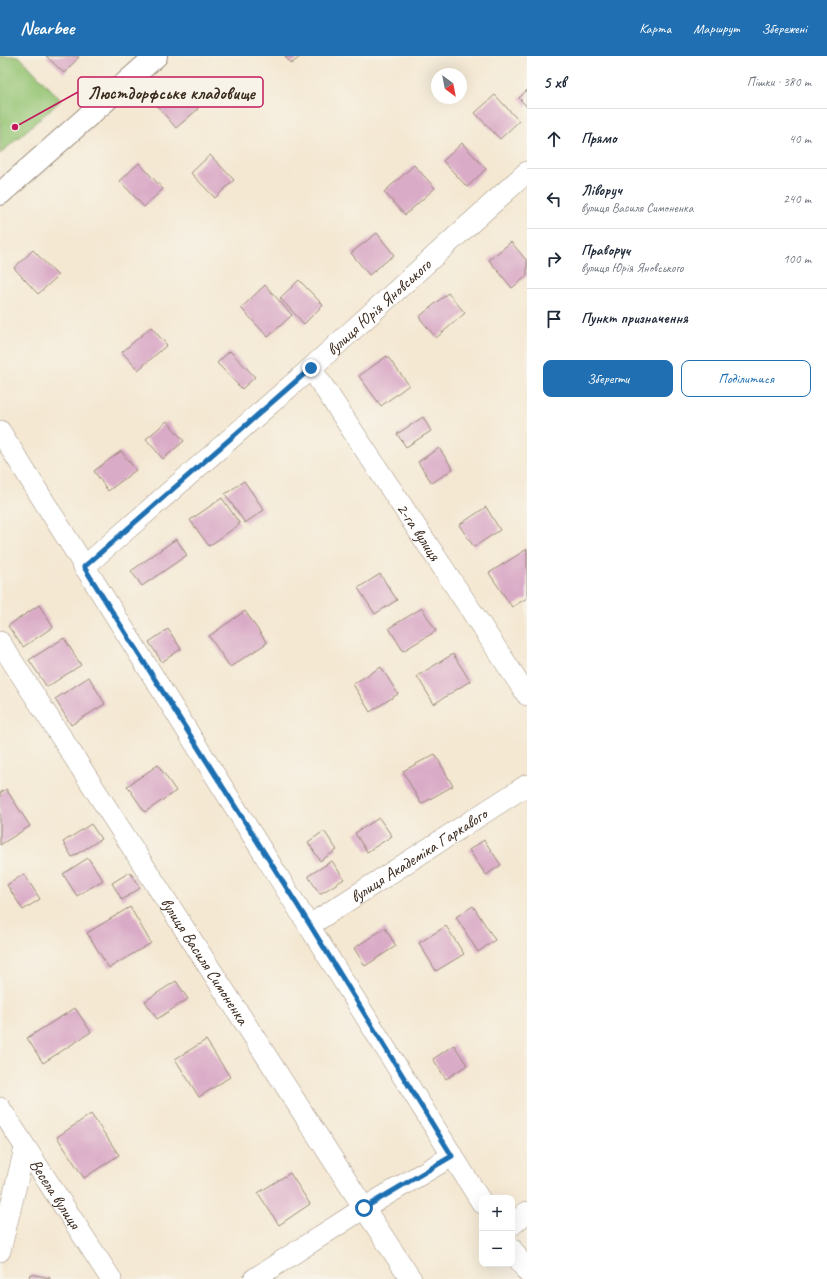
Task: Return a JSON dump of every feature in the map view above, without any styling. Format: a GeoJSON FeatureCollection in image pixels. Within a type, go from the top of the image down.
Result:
{"type":"FeatureCollection","features":[{"type":"Feature","properties":{"kind":"street"},"geometry":{"type":"LineString","coordinates":[[0,194],[156,56]]}},
{"type":"Feature","properties":{"kind":"street","name":"вулиця Юрія Яновського"},"geometry":{"type":"LineString","coordinates":[[84,567],[311,368],[527,172]]}},
{"type":"Feature","properties":{"kind":"street","name":"2-га вулиця"},"geometry":{"type":"LineString","coordinates":[[311,368],[527,695]]}},
{"type":"Feature","properties":{"kind":"street"},"geometry":{"type":"LineString","coordinates":[[0,431],[479,1197]]}},
{"type":"Feature","properties":{"kind":"street","name":"вулиця Василя Симоненка"},"geometry":{"type":"LineString","coordinates":[[0,642],[411,1279]]}},
{"type":"Feature","properties":{"kind":"street","name":"вулиця Академіка Гаркавого"},"geometry":{"type":"LineString","coordinates":[[310,925],[527,785]]}},
{"type":"Feature","properties":{"kind":"street","name":"Весела вулиця"},"geometry":{"type":"LineString","coordinates":[[0,1108],[111,1279]]}},
{"type":"Feature","properties":{"kind":"street"},"geometry":{"type":"LineString","coordinates":[[0,1251],[25,1148]]}},
{"type":"Feature","properties":{"kind":"street"},"geometry":{"type":"LineString","coordinates":[[254,1279],[364,1208],[452,1156]]}},
{"type":"Feature","properties":{"kind":"street"},"geometry":{"type":"LineString","coordinates":[[515,1222],[527,1212]]}},
{"type":"Feature","properties":{"kind":"street"},"geometry":{"type":"LineString","coordinates":[[515,1254],[527,1272]]}},
{"type":"Feature","properties":{"kind":"green space"},"geometry":{"type":"Polygon","coordinates":[[[0,56],[19,56],[61,100],[0,154],[0,56]]]}},
{"type":"Feature","properties":{"kind":"building"},"geometry":{"type":"Polygon","coordinates":[[[46,56],[77,56],[79,57],[64,73],[46,56]]]}},
{"type":"Feature","properties":{"kind":"building"},"geometry":{"type":"Polygon","coordinates":[[[285,56],[301,56],[291,64],[285,56]]]}},
{"type":"Feature","properties":{"kind":"building"},"geometry":{"type":"Polygon","coordinates":[[[176,82],[198,109],[176,128],[153,101],[176,82]]]}},
{"type":"Feature","properties":{"kind":"building"},"geometry":{"type":"Polygon","coordinates":[[[527,90],[527,107],[519,98],[527,90]]]}},
{"type":"Feature","properties":{"kind":"building"},"geometry":{"type":"Polygon","coordinates":[[[495,95],[519,121],[500,139],[475,113],[495,95]]]}},
{"type":"Feature","properties":{"kind":"building"},"geometry":{"type":"Polygon","coordinates":[[[462,143],[486,169],[467,187],[443,161],[462,143]]]}},
{"type":"Feature","properties":{"kind":"building"},"geometry":{"type":"Polygon","coordinates":[[[210,155],[234,180],[215,198],[191,173],[210,155]]]}},
{"type":"Feature","properties":{"kind":"building"},"geometry":{"type":"Polygon","coordinates":[[[139,163],[163,189],[144,207],[120,181],[139,163]]]}},
{"type":"Feature","properties":{"kind":"building"},"geometry":{"type":"Polygon","coordinates":[[[414,165],[435,188],[405,215],[384,192],[414,165]]]}},
{"type":"Feature","properties":{"kind":"building"},"geometry":{"type":"Polygon","coordinates":[[[377,233],[394,255],[369,275],[351,253],[377,233]]]}},
{"type":"Feature","properties":{"kind":"building"},"geometry":{"type":"Polygon","coordinates":[[[511,242],[527,261],[527,276],[512,288],[489,260],[511,242]]]}},
{"type":"Feature","properties":{"kind":"building"},"geometry":{"type":"Polygon","coordinates":[[[33,250],[58,276],[38,294],[14,268],[33,250]]]}},
{"type":"Feature","properties":{"kind":"building"},"geometry":{"type":"Polygon","coordinates":[[[299,280],[323,305],[304,324],[280,298],[299,280]]]}},
{"type":"Feature","properties":{"kind":"building"},"geometry":{"type":"Polygon","coordinates":[[[265,285],[292,315],[268,337],[241,308],[265,285]]]}},
{"type":"Feature","properties":{"kind":"building"},"geometry":{"type":"Polygon","coordinates":[[[448,293],[465,313],[436,338],[419,317],[448,293]]]}},
{"type":"Feature","properties":{"kind":"building"},"geometry":{"type":"Polygon","coordinates":[[[151,327],[167,345],[138,370],[122,352],[151,327]]]}},
{"type":"Feature","properties":{"kind":"building"},"geometry":{"type":"Polygon","coordinates":[[[230,351],[255,377],[242,389],[217,363],[230,351]]]}},
{"type":"Feature","properties":{"kind":"building"},"geometry":{"type":"Polygon","coordinates":[[[387,356],[409,385],[381,406],[359,376],[387,356]]]}},
{"type":"Feature","properties":{"kind":"building"},"geometry":{"type":"Polygon","coordinates":[[[423,417],[431,431],[406,447],[397,434],[423,417]]]}},
{"type":"Feature","properties":{"kind":"building"},"geometry":{"type":"Polygon","coordinates":[[[167,421],[184,441],[163,459],[146,439],[167,421]]]}},
{"type":"Feature","properties":{"kind":"building"},"geometry":{"type":"Polygon","coordinates":[[[439,448],[453,469],[432,483],[418,462],[439,448]]]}},
{"type":"Feature","properties":{"kind":"building"},"geometry":{"type":"Polygon","coordinates":[[[121,451],[136,470],[108,491],[94,471],[121,451]]]}},
{"type":"Feature","properties":{"kind":"building"},"geometry":{"type":"Polygon","coordinates":[[[244,481],[264,510],[245,523],[225,494],[244,481]]]}},
{"type":"Feature","properties":{"kind":"building"},"geometry":{"type":"Polygon","coordinates":[[[222,498],[240,524],[209,546],[190,520],[222,498]]]}},
{"type":"Feature","properties":{"kind":"building"},"geometry":{"type":"Polygon","coordinates":[[[486,507],[500,530],[474,547],[459,525],[486,507]]]}},
{"type":"Feature","properties":{"kind":"building"},"geometry":{"type":"Polygon","coordinates":[[[176,539],[187,555],[142,586],[131,571],[176,539]]]}},
{"type":"Feature","properties":{"kind":"building"},"geometry":{"type":"Polygon","coordinates":[[[527,549],[527,598],[512,607],[489,573],[527,549]]]}},
{"type":"Feature","properties":{"kind":"building"},"geometry":{"type":"Polygon","coordinates":[[[380,574],[397,600],[375,614],[358,588],[380,574]]]}},
{"type":"Feature","properties":{"kind":"building"},"geometry":{"type":"Polygon","coordinates":[[[39,605],[53,627],[23,647],[8,626],[39,605]]]}},
{"type":"Feature","properties":{"kind":"building"},"geometry":{"type":"Polygon","coordinates":[[[422,608],[436,631],[403,651],[389,628],[422,608]]]}},
{"type":"Feature","properties":{"kind":"building"},"geometry":{"type":"Polygon","coordinates":[[[245,611],[267,643],[230,667],[209,636],[245,611]]]}},
{"type":"Feature","properties":{"kind":"building"},"geometry":{"type":"Polygon","coordinates":[[[168,629],[181,649],[162,662],[149,642],[168,629]]]}},
{"type":"Feature","properties":{"kind":"building"},"geometry":{"type":"Polygon","coordinates":[[[64,638],[81,665],[47,687],[29,660],[64,638]]]}},
{"type":"Feature","properties":{"kind":"building"},"geometry":{"type":"Polygon","coordinates":[[[453,654],[470,681],[434,704],[417,676],[453,654]]]}},
{"type":"Feature","properties":{"kind":"building"},"geometry":{"type":"Polygon","coordinates":[[[381,667],[398,694],[370,712],[353,684],[381,667]]]}},
{"type":"Feature","properties":{"kind":"building"},"geometry":{"type":"Polygon","coordinates":[[[89,677],[105,704],[71,725],[55,699],[89,677]]]}},
{"type":"Feature","properties":{"kind":"building"},"geometry":{"type":"Polygon","coordinates":[[[435,754],[453,786],[421,804],[403,771],[435,754]]]}},
{"type":"Feature","properties":{"kind":"building"},"geometry":{"type":"Polygon","coordinates":[[[158,765],[176,791],[145,812],[127,786],[158,765]]]}},
{"type":"Feature","properties":{"kind":"building"},"geometry":{"type":"Polygon","coordinates":[[[6,789],[30,826],[0,845],[0,793],[6,789]]]}},
{"type":"Feature","properties":{"kind":"building"},"geometry":{"type":"Polygon","coordinates":[[[379,818],[392,836],[367,852],[355,833],[379,818]]]}},
{"type":"Feature","properties":{"kind":"building"},"geometry":{"type":"Polygon","coordinates":[[[91,824],[101,839],[72,857],[63,842],[91,824]]]}},
{"type":"Feature","properties":{"kind":"building"},"geometry":{"type":"Polygon","coordinates":[[[324,831],[337,850],[320,861],[308,842],[324,831]]]}},
{"type":"Feature","properties":{"kind":"building"},"geometry":{"type":"Polygon","coordinates":[[[484,840],[501,865],[486,875],[469,850],[484,840]]]}},
{"type":"Feature","properties":{"kind":"building"},"geometry":{"type":"Polygon","coordinates":[[[88,858],[103,880],[77,896],[63,874],[88,858]]]}},
{"type":"Feature","properties":{"kind":"building"},"geometry":{"type":"Polygon","coordinates":[[[332,861],[344,879],[320,894],[308,876],[332,861]]]}},
{"type":"Feature","properties":{"kind":"building"},"geometry":{"type":"Polygon","coordinates":[[[130,872],[140,888],[122,900],[112,883],[130,872]]]}},
{"type":"Feature","properties":{"kind":"building"},"geometry":{"type":"Polygon","coordinates":[[[24,874],[40,899],[23,910],[7,885],[24,874]]]}},
{"type":"Feature","properties":{"kind":"building"},"geometry":{"type":"Polygon","coordinates":[[[473,906],[495,940],[478,952],[456,917],[473,906]]]}},
{"type":"Feature","properties":{"kind":"building"},"geometry":{"type":"Polygon","coordinates":[[[130,907],[151,943],[109,968],[87,933],[130,907]]]}},
{"type":"Feature","properties":{"kind":"building"},"geometry":{"type":"Polygon","coordinates":[[[446,926],[464,954],[436,971],[419,943],[446,926]]]}},
{"type":"Feature","properties":{"kind":"building"},"geometry":{"type":"Polygon","coordinates":[[[385,928],[396,946],[365,966],[354,948],[385,928]]]}},
{"type":"Feature","properties":{"kind":"building"},"geometry":{"type":"Polygon","coordinates":[[[176,981],[188,999],[157,1019],[145,1001],[176,981]]]}},
{"type":"Feature","properties":{"kind":"building"},"geometry":{"type":"Polygon","coordinates":[[[75,1008],[91,1032],[43,1063],[27,1038],[75,1008]]]}},
{"type":"Feature","properties":{"kind":"building"},"geometry":{"type":"Polygon","coordinates":[[[206,1040],[230,1077],[199,1097],[175,1059],[206,1040]]]}},
{"type":"Feature","properties":{"kind":"building"},"geometry":{"type":"Polygon","coordinates":[[[454,1045],[467,1065],[446,1079],[433,1059],[454,1045]]]}},
{"type":"Feature","properties":{"kind":"building"},"geometry":{"type":"Polygon","coordinates":[[[91,1114],[119,1155],[84,1178],[57,1137],[91,1114]]]}},
{"type":"Feature","properties":{"kind":"building"},"geometry":{"type":"Polygon","coordinates":[[[290,1173],[310,1204],[279,1225],[258,1193],[290,1173]]]}},
{"type":"Feature","properties":{"kind":"building"},"geometry":{"type":"Polygon","coordinates":[[[30,1274],[50,1278],[50,1279],[29,1279],[30,1274]]]}},
{"type":"Feature","properties":{"kind":"place","name":"Люстдорфське кладовище"},"geometry":{"type":"Point","coordinates":[15,127]}},
{"type":"Feature","properties":{"kind":"route"},"geometry":{"type":"LineString","coordinates":[[311,368],[84,567],[310,925],[452,1156],[364,1208]]}}]}
